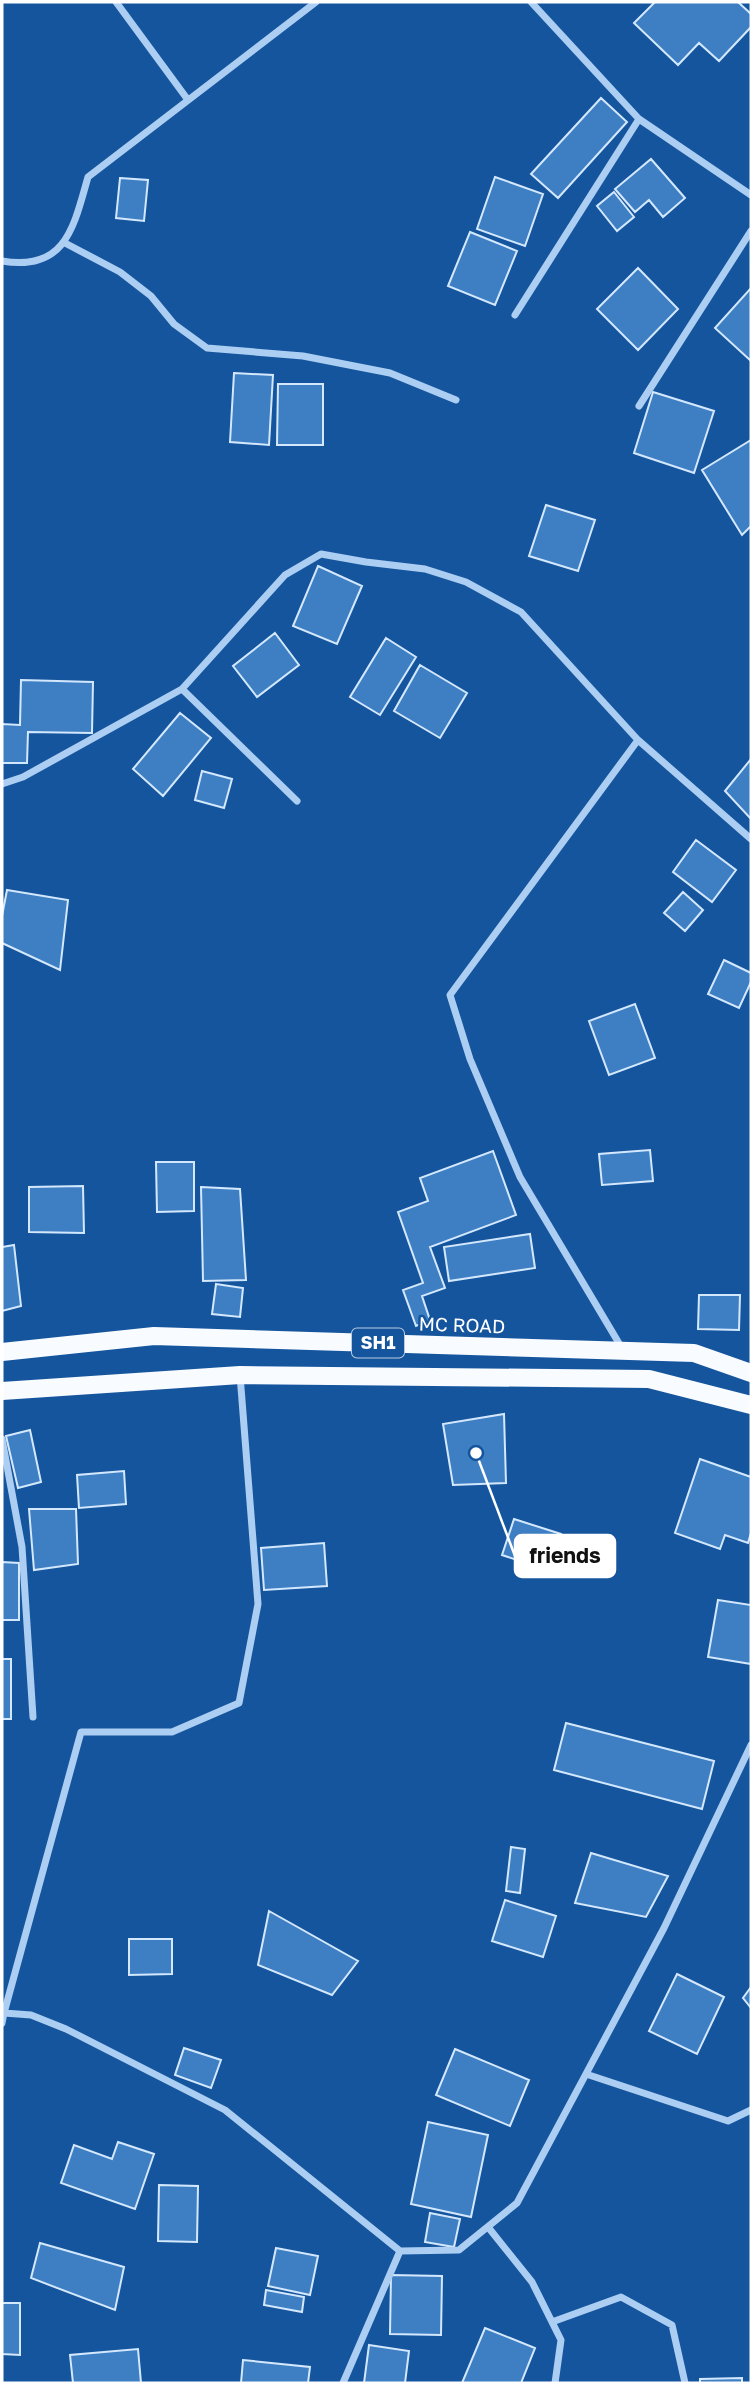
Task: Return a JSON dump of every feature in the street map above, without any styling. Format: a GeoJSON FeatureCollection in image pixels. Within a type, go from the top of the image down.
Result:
{"type":"FeatureCollection","features":[{"type":"Feature","properties":{"kind":"main road","name":"MC ROAD"},"geometry":{"type":"LineString","coordinates":[[2,1352],[154,1336],[694,1353],[751,1373]]}},
{"type":"Feature","properties":{"kind":"main road","name":"SH1"},"geometry":{"type":"LineString","coordinates":[[2,1391],[240,1375],[649,1379],[751,1405]]}},
{"type":"Feature","properties":{"kind":"street"},"geometry":{"type":"LineString","coordinates":[[116,2],[188,100]]}},
{"type":"Feature","properties":{"kind":"street"},"geometry":{"type":"LineString","coordinates":[[2,261],[14,263],[45,258],[65,243],[88,177],[316,2]]}},
{"type":"Feature","properties":{"kind":"street"},"geometry":{"type":"LineString","coordinates":[[531,2],[639,120],[751,195]]}},
{"type":"Feature","properties":{"kind":"street"},"geometry":{"type":"LineString","coordinates":[[515,315],[639,120]]}},
{"type":"Feature","properties":{"kind":"street"},"geometry":{"type":"LineString","coordinates":[[639,406],[751,231]]}},
{"type":"Feature","properties":{"kind":"street"},"geometry":{"type":"LineString","coordinates":[[65,243],[120,272],[151,296],[174,324],[207,348],[303,356],[390,373],[456,400]]}},
{"type":"Feature","properties":{"kind":"street"},"geometry":{"type":"LineString","coordinates":[[2,784],[23,777],[182,690],[285,575],[321,554],[425,569],[466,582],[521,612],[638,740],[751,839]]}},
{"type":"Feature","properties":{"kind":"street"},"geometry":{"type":"LineString","coordinates":[[182,690],[297,801]]}},
{"type":"Feature","properties":{"kind":"street"},"geometry":{"type":"LineString","coordinates":[[624,1351],[520,1177],[470,1059],[450,995],[638,740]]}},
{"type":"Feature","properties":{"kind":"street"},"geometry":{"type":"LineString","coordinates":[[2,2023],[81,1732],[172,1732],[239,1703],[258,1604],[240,1375]]}},
{"type":"Feature","properties":{"kind":"street"},"geometry":{"type":"LineString","coordinates":[[2,1438],[22,1547],[33,1717]]}},
{"type":"Feature","properties":{"kind":"street"},"geometry":{"type":"LineString","coordinates":[[4,2014],[31,2015],[66,2029],[225,2110],[400,2251],[459,2250],[517,2203],[664,1928],[751,1745]]}},
{"type":"Feature","properties":{"kind":"street"},"geometry":{"type":"LineString","coordinates":[[586,2074],[728,2121],[751,2110]]}},
{"type":"Feature","properties":{"kind":"street"},"geometry":{"type":"LineString","coordinates":[[488,2227],[532,2282],[561,2340],[555,2383]]}},
{"type":"Feature","properties":{"kind":"street"},"geometry":{"type":"LineString","coordinates":[[343,2383],[400,2251]]}},
{"type":"Feature","properties":{"kind":"street"},"geometry":{"type":"LineString","coordinates":[[552,2322],[621,2297],[672,2325],[685,2383]]}},
{"type":"Feature","properties":{"kind":"building"},"geometry":{"type":"Polygon","coordinates":[[[655,2],[738,2],[751,14],[751,27],[719,61],[699,43],[678,65],[634,23],[655,2]]]}},
{"type":"Feature","properties":{"kind":"building"},"geometry":{"type":"Polygon","coordinates":[[[601,98],[627,122],[558,198],[531,174],[601,98]]]}},
{"type":"Feature","properties":{"kind":"building"},"geometry":{"type":"Polygon","coordinates":[[[651,159],[685,198],[663,217],[649,200],[635,212],[615,189],[651,159]]]}},
{"type":"Feature","properties":{"kind":"building"},"geometry":{"type":"Polygon","coordinates":[[[495,177],[543,194],[525,246],[477,229],[495,177]]]}},
{"type":"Feature","properties":{"kind":"building"},"geometry":{"type":"Polygon","coordinates":[[[120,178],[148,180],[144,221],[116,218],[120,178]]]}},
{"type":"Feature","properties":{"kind":"building"},"geometry":{"type":"Polygon","coordinates":[[[614,192],[634,217],[617,231],[597,206],[614,192]]]}},
{"type":"Feature","properties":{"kind":"building"},"geometry":{"type":"Polygon","coordinates":[[[470,232],[517,251],[495,305],[448,286],[470,232]]]}},
{"type":"Feature","properties":{"kind":"building"},"geometry":{"type":"Polygon","coordinates":[[[638,268],[678,309],[638,350],[597,309],[638,268]]]}},
{"type":"Feature","properties":{"kind":"building"},"geometry":{"type":"Polygon","coordinates":[[[751,288],[751,361],[715,328],[751,288]]]}},
{"type":"Feature","properties":{"kind":"building"},"geometry":{"type":"Polygon","coordinates":[[[234,373],[273,375],[269,445],[230,442],[234,373]]]}},
{"type":"Feature","properties":{"kind":"building"},"geometry":{"type":"Polygon","coordinates":[[[278,384],[323,384],[323,445],[277,445],[278,384]]]}},
{"type":"Feature","properties":{"kind":"building"},"geometry":{"type":"Polygon","coordinates":[[[653,392],[714,411],[694,473],[634,453],[653,392]]]}},
{"type":"Feature","properties":{"kind":"building"},"geometry":{"type":"Polygon","coordinates":[[[751,440],[751,526],[742,535],[702,470],[751,440]]]}},
{"type":"Feature","properties":{"kind":"building"},"geometry":{"type":"Polygon","coordinates":[[[546,505],[595,520],[578,571],[529,556],[546,505]]]}},
{"type":"Feature","properties":{"kind":"building"},"geometry":{"type":"Polygon","coordinates":[[[318,566],[362,586],[337,644],[293,626],[318,566]]]}},
{"type":"Feature","properties":{"kind":"building"},"geometry":{"type":"Polygon","coordinates":[[[275,633],[299,665],[257,697],[233,666],[275,633]]]}},
{"type":"Feature","properties":{"kind":"building"},"geometry":{"type":"Polygon","coordinates":[[[386,638],[416,657],[380,715],[350,697],[386,638]]]}},
{"type":"Feature","properties":{"kind":"building"},"geometry":{"type":"Polygon","coordinates":[[[420,665],[467,693],[440,738],[394,711],[420,665]]]}},
{"type":"Feature","properties":{"kind":"building"},"geometry":{"type":"Polygon","coordinates":[[[21,680],[93,682],[92,733],[28,732],[27,763],[2,763],[2,724],[20,725],[21,680]]]}},
{"type":"Feature","properties":{"kind":"building"},"geometry":{"type":"Polygon","coordinates":[[[180,713],[211,738],[163,796],[133,769],[180,713]]]}},
{"type":"Feature","properties":{"kind":"building"},"geometry":{"type":"Polygon","coordinates":[[[751,759],[751,819],[725,791],[751,759]]]}},
{"type":"Feature","properties":{"kind":"building"},"geometry":{"type":"Polygon","coordinates":[[[202,771],[232,779],[224,808],[195,800],[202,771]]]}},
{"type":"Feature","properties":{"kind":"building"},"geometry":{"type":"Polygon","coordinates":[[[696,840],[736,870],[712,902],[673,872],[696,840]]]}},
{"type":"Feature","properties":{"kind":"building"},"geometry":{"type":"Polygon","coordinates":[[[7,890],[68,900],[60,970],[2,943],[2,916],[7,890]]]}},
{"type":"Feature","properties":{"kind":"building"},"geometry":{"type":"Polygon","coordinates":[[[683,892],[703,910],[685,931],[664,913],[683,892]]]}},
{"type":"Feature","properties":{"kind":"building"},"geometry":{"type":"Polygon","coordinates":[[[724,960],[751,973],[751,982],[739,1008],[708,994],[724,960]]]}},
{"type":"Feature","properties":{"kind":"building"},"geometry":{"type":"Polygon","coordinates":[[[635,1004],[655,1058],[609,1075],[589,1021],[635,1004]]]}},
{"type":"Feature","properties":{"kind":"building"},"geometry":{"type":"Polygon","coordinates":[[[650,1150],[653,1181],[602,1185],[599,1154],[650,1150]]]}},
{"type":"Feature","properties":{"kind":"building"},"geometry":{"type":"Polygon","coordinates":[[[493,1151],[516,1215],[430,1247],[445,1288],[422,1296],[430,1320],[416,1326],[403,1290],[423,1283],[398,1212],[428,1201],[420,1178],[493,1151]]]}},
{"type":"Feature","properties":{"kind":"building"},"geometry":{"type":"Polygon","coordinates":[[[156,1162],[194,1162],[194,1211],[157,1212],[156,1162]]]}},
{"type":"Feature","properties":{"kind":"building"},"geometry":{"type":"Polygon","coordinates":[[[83,1186],[84,1233],[29,1232],[29,1187],[83,1186]]]}},
{"type":"Feature","properties":{"kind":"building"},"geometry":{"type":"Polygon","coordinates":[[[201,1187],[240,1189],[246,1280],[203,1281],[201,1187]]]}},
{"type":"Feature","properties":{"kind":"building"},"geometry":{"type":"Polygon","coordinates":[[[530,1234],[535,1268],[449,1281],[444,1247],[530,1234]]]}},
{"type":"Feature","properties":{"kind":"building"},"geometry":{"type":"Polygon","coordinates":[[[14,1245],[21,1306],[2,1311],[2,1247],[14,1245]]]}},
{"type":"Feature","properties":{"kind":"building"},"geometry":{"type":"Polygon","coordinates":[[[216,1284],[243,1288],[240,1317],[212,1314],[216,1284]]]}},
{"type":"Feature","properties":{"kind":"building"},"geometry":{"type":"Polygon","coordinates":[[[699,1295],[740,1295],[739,1330],[698,1329],[699,1295]]]}},
{"type":"Feature","properties":{"kind":"building"},"geometry":{"type":"Polygon","coordinates":[[[504,1414],[506,1483],[453,1485],[443,1424],[504,1414]]]}},
{"type":"Feature","properties":{"kind":"building"},"geometry":{"type":"Polygon","coordinates":[[[30,1430],[41,1482],[18,1488],[6,1436],[30,1430]]]}},
{"type":"Feature","properties":{"kind":"building"},"geometry":{"type":"Polygon","coordinates":[[[700,1459],[751,1477],[751,1533],[748,1543],[725,1535],[720,1549],[675,1533],[700,1459]]]}},
{"type":"Feature","properties":{"kind":"building"},"geometry":{"type":"Polygon","coordinates":[[[124,1471],[126,1504],[79,1508],[77,1475],[124,1471]]]}},
{"type":"Feature","properties":{"kind":"building"},"geometry":{"type":"Polygon","coordinates":[[[29,1509],[76,1509],[78,1564],[34,1570],[29,1509]]]}},
{"type":"Feature","properties":{"kind":"building"},"geometry":{"type":"Polygon","coordinates":[[[514,1519],[561,1534],[550,1571],[502,1555],[514,1519]]]}},
{"type":"Feature","properties":{"kind":"building"},"geometry":{"type":"Polygon","coordinates":[[[324,1543],[327,1586],[264,1590],[261,1548],[324,1543]]]}},
{"type":"Feature","properties":{"kind":"building"},"geometry":{"type":"Polygon","coordinates":[[[2,1562],[19,1563],[19,1620],[2,1620],[2,1562]]]}},
{"type":"Feature","properties":{"kind":"building"},"geometry":{"type":"Polygon","coordinates":[[[718,1600],[751,1605],[751,1664],[708,1657],[718,1600]]]}},
{"type":"Feature","properties":{"kind":"building"},"geometry":{"type":"Polygon","coordinates":[[[2,1659],[11,1659],[11,1719],[2,1719],[2,1659]]]}},
{"type":"Feature","properties":{"kind":"building"},"geometry":{"type":"Polygon","coordinates":[[[566,1723],[714,1761],[702,1809],[554,1770],[566,1723]]]}},
{"type":"Feature","properties":{"kind":"building"},"geometry":{"type":"Polygon","coordinates":[[[511,1847],[525,1849],[520,1893],[506,1891],[511,1847]]]}},
{"type":"Feature","properties":{"kind":"building"},"geometry":{"type":"Polygon","coordinates":[[[591,1853],[668,1876],[646,1917],[575,1903],[591,1853]]]}},
{"type":"Feature","properties":{"kind":"building"},"geometry":{"type":"Polygon","coordinates":[[[505,1900],[556,1916],[543,1957],[492,1941],[505,1900]]]}},
{"type":"Feature","properties":{"kind":"building"},"geometry":{"type":"Polygon","coordinates":[[[269,1911],[358,1961],[332,1995],[258,1965],[269,1911]]]}},
{"type":"Feature","properties":{"kind":"building"},"geometry":{"type":"Polygon","coordinates":[[[129,1939],[172,1939],[172,1974],[129,1975],[129,1939]]]}},
{"type":"Feature","properties":{"kind":"building"},"geometry":{"type":"Polygon","coordinates":[[[677,1974],[724,1997],[697,2054],[649,2031],[677,1974]]]}},
{"type":"Feature","properties":{"kind":"building"},"geometry":{"type":"Polygon","coordinates":[[[751,1987],[751,2008],[743,1998],[751,1987]]]}},
{"type":"Feature","properties":{"kind":"building"},"geometry":{"type":"Polygon","coordinates":[[[184,2048],[221,2060],[211,2088],[175,2075],[184,2048]]]}},
{"type":"Feature","properties":{"kind":"building"},"geometry":{"type":"Polygon","coordinates":[[[455,2049],[529,2080],[510,2126],[436,2095],[455,2049]]]}},
{"type":"Feature","properties":{"kind":"building"},"geometry":{"type":"Polygon","coordinates":[[[428,2122],[488,2135],[471,2217],[411,2204],[428,2122]]]}},
{"type":"Feature","properties":{"kind":"building"},"geometry":{"type":"Polygon","coordinates":[[[118,2142],[154,2154],[135,2209],[61,2183],[74,2145],[112,2159],[118,2142]]]}},
{"type":"Feature","properties":{"kind":"building"},"geometry":{"type":"Polygon","coordinates":[[[159,2185],[198,2186],[197,2242],[158,2241],[159,2185]]]}},
{"type":"Feature","properties":{"kind":"building"},"geometry":{"type":"Polygon","coordinates":[[[430,2213],[460,2219],[454,2247],[425,2242],[430,2213]]]}},
{"type":"Feature","properties":{"kind":"building"},"geometry":{"type":"Polygon","coordinates":[[[40,2243],[124,2267],[115,2310],[31,2278],[40,2243]]]}},
{"type":"Feature","properties":{"kind":"building"},"geometry":{"type":"Polygon","coordinates":[[[276,2248],[318,2256],[310,2295],[268,2286],[276,2248]]]}},
{"type":"Feature","properties":{"kind":"building"},"geometry":{"type":"Polygon","coordinates":[[[391,2275],[442,2276],[441,2335],[390,2334],[391,2275]]]}},
{"type":"Feature","properties":{"kind":"building"},"geometry":{"type":"Polygon","coordinates":[[[266,2290],[304,2297],[302,2312],[264,2305],[266,2290]]]}},
{"type":"Feature","properties":{"kind":"building"},"geometry":{"type":"Polygon","coordinates":[[[2,2303],[20,2303],[20,2355],[2,2354],[2,2303]]]}},
{"type":"Feature","properties":{"kind":"building"},"geometry":{"type":"Polygon","coordinates":[[[485,2328],[535,2348],[521,2383],[462,2383],[485,2328]]]}},
{"type":"Feature","properties":{"kind":"building"},"geometry":{"type":"Polygon","coordinates":[[[369,2345],[409,2351],[405,2383],[364,2383],[369,2345]]]}},
{"type":"Feature","properties":{"kind":"building"},"geometry":{"type":"Polygon","coordinates":[[[138,2349],[141,2383],[73,2383],[70,2355],[138,2349]]]}},
{"type":"Feature","properties":{"kind":"building"},"geometry":{"type":"Polygon","coordinates":[[[243,2360],[310,2367],[308,2383],[241,2383],[243,2360]]]}},
{"type":"Feature","properties":{"kind":"building"},"geometry":{"type":"Polygon","coordinates":[[[742,2378],[742,2383],[700,2383],[700,2379],[742,2378]]]}},
{"type":"Feature","properties":{"kind":"place","name":"friends"},"geometry":{"type":"Point","coordinates":[476,1453]}}]}
